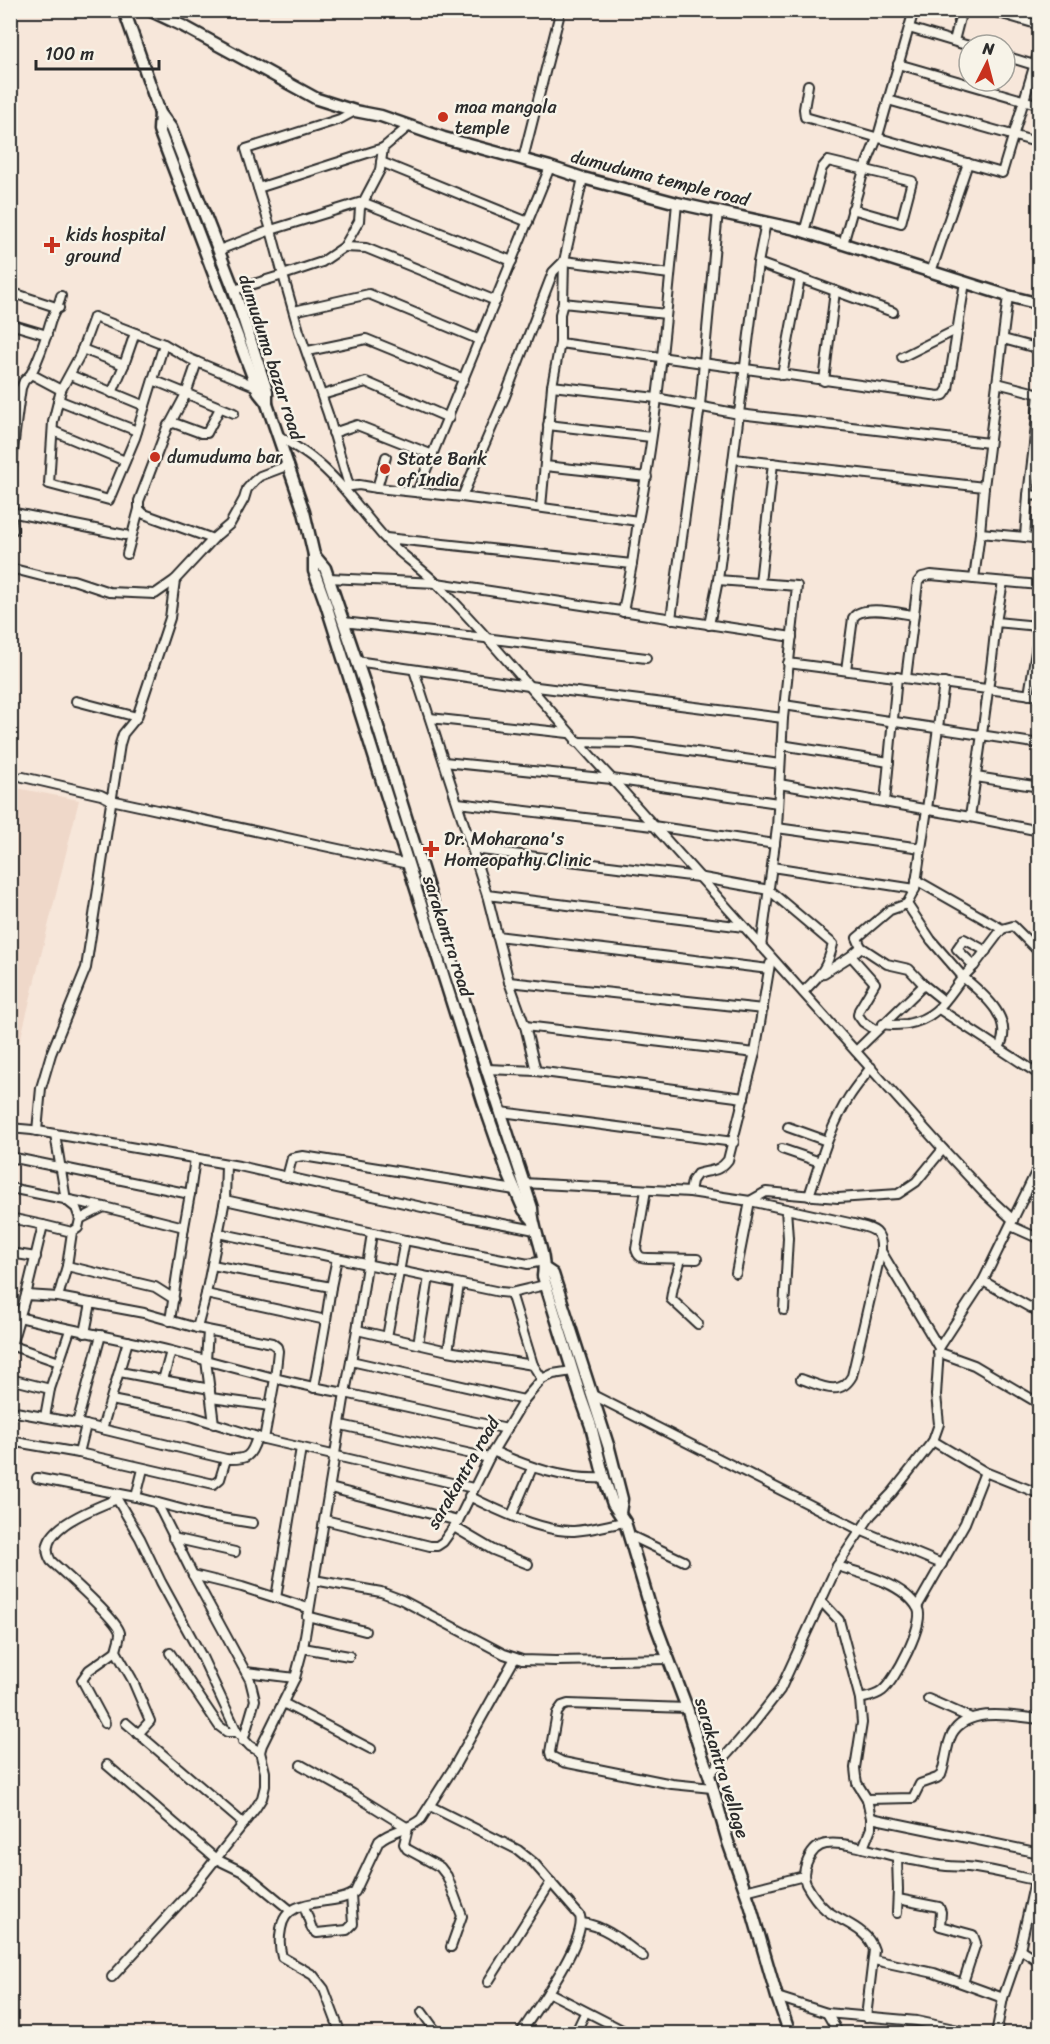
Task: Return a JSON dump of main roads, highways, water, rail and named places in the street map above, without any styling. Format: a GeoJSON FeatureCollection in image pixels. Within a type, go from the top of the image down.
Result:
{"type":"FeatureCollection","features":[{"type":"Feature","properties":{"kind":"place","name":"maa mangala temple"},"geometry":{"type":"Point","coordinates":[443,117]}},
{"type":"Feature","properties":{"kind":"place","name":"kids hospital ground"},"geometry":{"type":"Point","coordinates":[52,245]}},
{"type":"Feature","properties":{"kind":"place","name":"dumuduma bar"},"geometry":{"type":"Point","coordinates":[155,457]}},
{"type":"Feature","properties":{"kind":"place","name":"State Bank of India"},"geometry":{"type":"Point","coordinates":[385,469]}},
{"type":"Feature","properties":{"kind":"place","name":"Dr. Moharana's Homeopathy Clinic"},"geometry":{"type":"Point","coordinates":[431,849]}}]}
